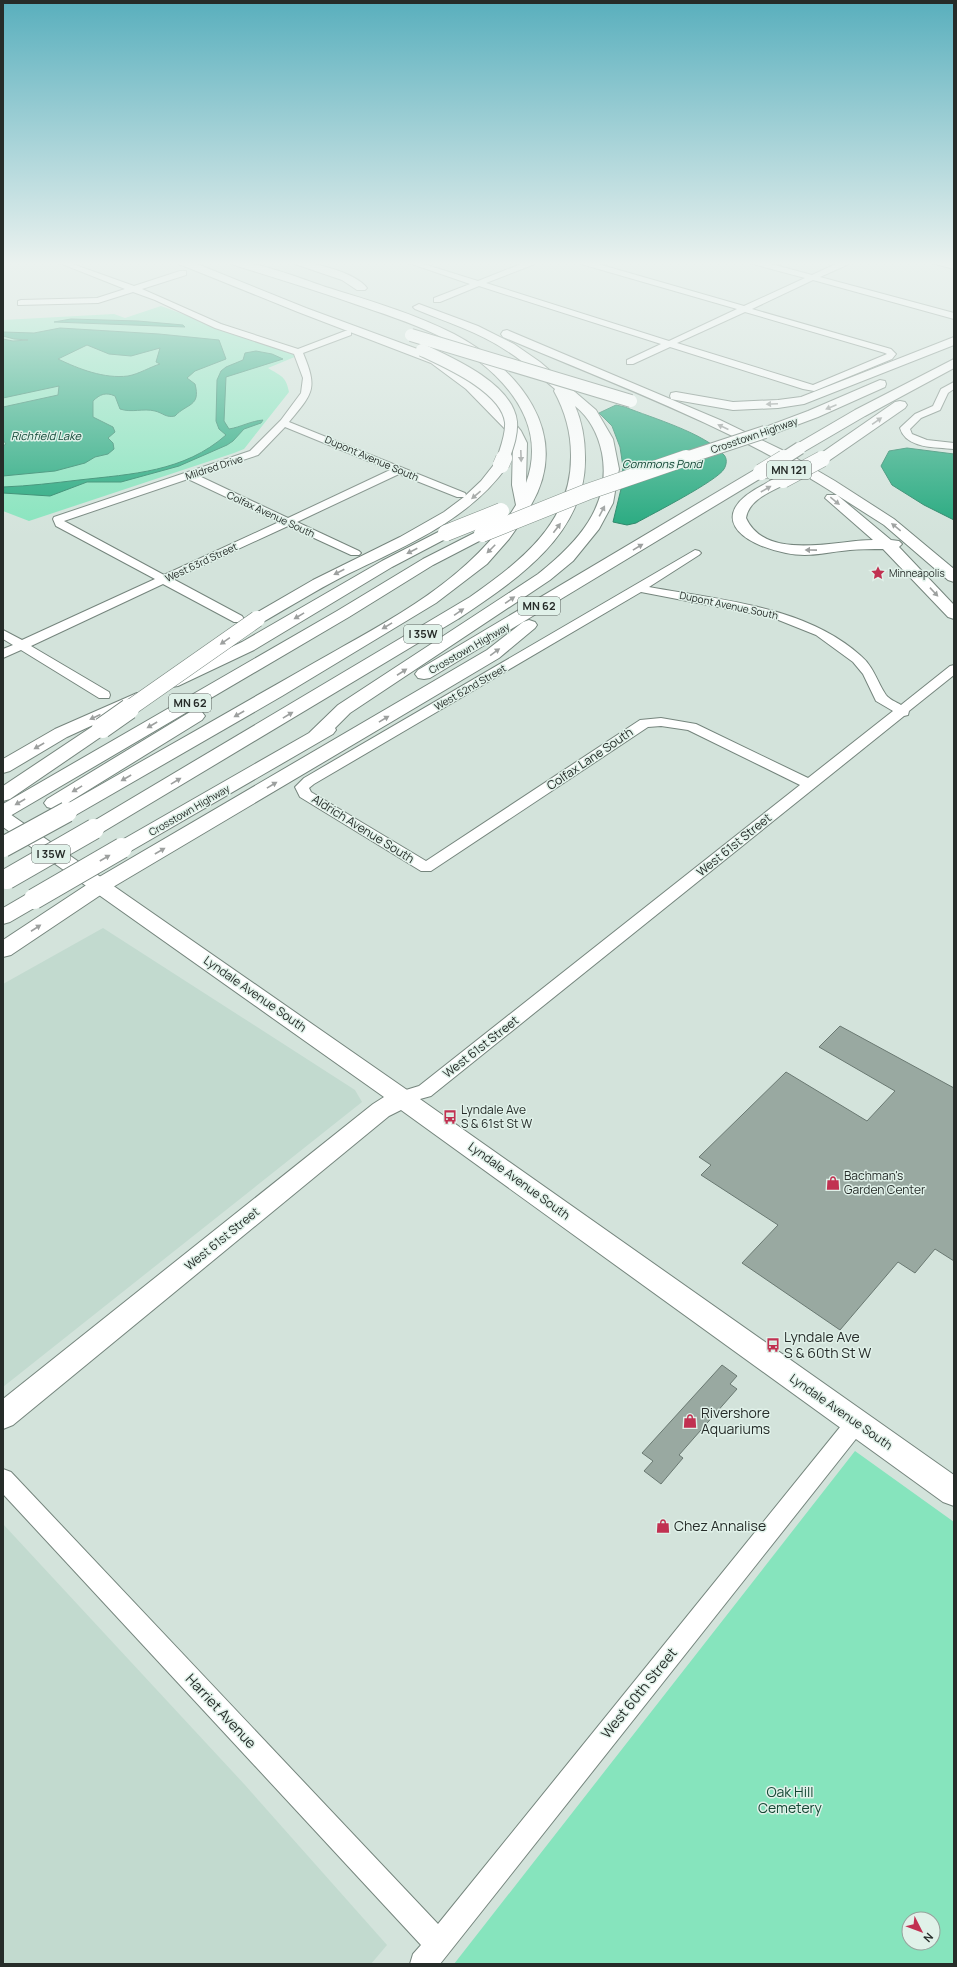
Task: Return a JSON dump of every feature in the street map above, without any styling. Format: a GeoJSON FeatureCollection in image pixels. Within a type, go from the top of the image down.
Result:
{"type":"FeatureCollection","features":[{"type":"Feature","properties":{"kind":"main road"},"geometry":{"type":"LineString","coordinates":[[419,354],[435,360],[472,386],[514,431],[520,443],[519,485],[524,508]]}},
{"type":"Feature","properties":{"kind":"main road"},"geometry":{"type":"LineString","coordinates":[[3,795],[30,787],[102,728],[257,619],[322,581],[452,513],[481,491],[501,465],[510,436],[510,418],[499,399],[478,380],[434,354]]}},
{"type":"Feature","properties":{"kind":"main road","name":"MN 121"},"geometry":{"type":"LineString","coordinates":[[469,354],[631,401],[693,424],[755,452],[792,472],[825,493],[855,517],[887,544],[954,614]]}},
{"type":"Feature","properties":{"kind":"main road","name":"I 35W"},"geometry":{"type":"LineString","coordinates":[[3,847],[61,807],[278,691],[430,600],[472,569],[501,539],[524,508],[533,489],[538,471],[540,438],[536,421],[522,396],[500,373],[476,354]]}},
{"type":"Feature","properties":{"kind":"main road","name":"I 35W"},"geometry":{"type":"LineString","coordinates":[[5,880],[94,829],[452,616],[500,584],[542,547],[560,523],[573,501],[580,461],[574,421],[568,404],[555,384],[536,365],[520,354]]}},
{"type":"Feature","properties":{"kind":"main road","name":"MN 121"},"geometry":{"type":"LineString","coordinates":[[554,354],[715,423],[777,454],[862,503],[889,522],[954,577]]}},
{"type":"Feature","properties":{"kind":"main road"},"geometry":{"type":"LineString","coordinates":[[555,354],[614,376],[672,394],[733,406],[778,404],[804,400],[921,354]]}},
{"type":"Feature","properties":{"kind":"main road","name":"Crosstown Highway"},"geometry":{"type":"LineString","coordinates":[[3,812],[30,787],[343,614],[428,562],[482,534],[538,509],[626,477],[765,432],[850,399],[939,354]]}},
{"type":"Feature","properties":{"kind":"main road","name":"Crosstown Highway"},"geometry":{"type":"LineString","coordinates":[[3,917],[315,737],[622,556],[860,413],[954,363]]}},
{"type":"Feature","properties":{"kind":"main road"},"geometry":{"type":"LineString","coordinates":[[926,552],[903,544],[850,545],[818,551],[797,550],[769,544],[746,532],[739,522],[739,516],[743,505],[748,500],[822,459],[954,368]]}},
{"type":"Feature","properties":{"kind":"main road"},"geometry":{"type":"LineString","coordinates":[[315,737],[344,709],[544,577],[568,558],[592,529],[606,503],[612,469],[606,439],[591,413],[555,384]]}},
{"type":"Feature","properties":{"kind":"main road"},"geometry":{"type":"LineString","coordinates":[[3,767],[61,733],[248,646],[387,564],[446,533],[560,490],[626,477]]}},
{"type":"Feature","properties":{"kind":"main road"},"geometry":{"type":"LineString","coordinates":[[850,545],[858,539],[861,532],[861,527],[855,517]]}},
{"type":"Feature","properties":{"kind":"main road"},"geometry":{"type":"LineString","coordinates":[[3,950],[101,885],[493,654],[622,556]]}},
{"type":"Feature","properties":{"kind":"main road"},"geometry":{"type":"LineString","coordinates":[[3,832],[61,807],[343,614]]}},
{"type":"Feature","properties":{"kind":"main road","name":"Lyndale Avenue South"},"geometry":{"type":"LineString","coordinates":[[3,818],[101,885],[402,1098],[954,1492]]}},
{"type":"Feature","properties":{"kind":"main road","name":"West 61st Street"},"geometry":{"type":"LineString","coordinates":[[3,1416],[375,1115],[402,1098]]}},
{"type":"Feature","properties":{"kind":"street","name":"Mildred Drive"},"geometry":{"type":"LineString","coordinates":[[163,579],[60,524],[58,519],[254,453],[261,448],[304,397],[308,388],[303,363],[299,354]]}},
{"type":"Feature","properties":{"kind":"street"},"geometry":{"type":"LineString","coordinates":[[630,362],[648,354]]}},
{"type":"Feature","properties":{"kind":"street"},"geometry":{"type":"LineString","coordinates":[[702,354],[814,388],[889,357],[892,354]]}},
{"type":"Feature","properties":{"kind":"street"},"geometry":{"type":"LineString","coordinates":[[954,385],[944,391],[937,408],[918,416],[905,428],[907,435],[915,440],[954,446]]}},
{"type":"Feature","properties":{"kind":"street","name":"Dupont Avenue South"},"geometry":{"type":"LineString","coordinates":[[283,423],[460,495]]}},
{"type":"Feature","properties":{"kind":"street","name":"West 63rd Street"},"geometry":{"type":"LineString","coordinates":[[3,654],[400,470]]}},
{"type":"Feature","properties":{"kind":"street","name":"Colfax Avenue South"},"geometry":{"type":"LineString","coordinates":[[188,475],[355,553]]}},
{"type":"Feature","properties":{"kind":"street","name":"West 62nd Street"},"geometry":{"type":"LineString","coordinates":[[302,787],[309,781],[639,588],[695,553]]}},
{"type":"Feature","properties":{"kind":"street"},"geometry":{"type":"LineString","coordinates":[[163,579],[238,619]]}},
{"type":"Feature","properties":{"kind":"street","name":"Dupont Avenue South"},"geometry":{"type":"LineString","coordinates":[[639,588],[774,614],[815,630],[840,645],[856,659],[869,673],[881,698],[902,712]]}},
{"type":"Feature","properties":{"kind":"street"},"geometry":{"type":"LineString","coordinates":[[3,634],[104,695]]}},
{"type":"Feature","properties":{"kind":"street","name":"West 61st Street"},"geometry":{"type":"LineString","coordinates":[[402,1098],[425,1092],[954,669]]}},
{"type":"Feature","properties":{"kind":"street","name":"Colfax Lane South"},"geometry":{"type":"LineString","coordinates":[[426,868],[626,734],[645,723],[661,722],[691,727],[811,784]]}},
{"type":"Feature","properties":{"kind":"street","name":"Aldrich Avenue South"},"geometry":{"type":"LineString","coordinates":[[302,787],[305,794],[426,868]]}},
{"type":"Feature","properties":{"kind":"street","name":"West 60th Street"},"geometry":{"type":"LineString","coordinates":[[423,1964],[856,1423]]}},
{"type":"Feature","properties":{"kind":"street","name":"Harriet Avenue"},"geometry":{"type":"LineString","coordinates":[[3,1479],[439,1944]]}},
{"type":"Feature","properties":{"kind":"shaded area"},"geometry":{"type":"Polygon","coordinates":[[[103,928],[355,1090],[362,1102],[3,1387],[3,984],[103,928]]]}},
{"type":"Feature","properties":{"kind":"shaded area"},"geometry":{"type":"Polygon","coordinates":[[[3,1524],[245,1785],[387,1945],[371,1964],[3,1964],[3,1524]]]}},
{"type":"Feature","properties":{"kind":"green space"},"geometry":{"type":"Polygon","coordinates":[[[3,354],[291,354],[297,356],[268,368],[284,379],[289,392],[244,449],[29,521],[3,511],[3,354]]]}},
{"type":"Feature","properties":{"kind":"green space","name":"Oak Hill Cemetery"},"geometry":{"type":"Polygon","coordinates":[[[855,1451],[954,1522],[954,1964],[454,1964],[855,1451]]]}},
{"type":"Feature","properties":{"kind":"water","name":"Richfield Lake"},"geometry":{"type":"Polygon","coordinates":[[[3,354],[69,354],[58,359],[101,375],[119,377],[132,375],[160,364],[156,362],[158,354],[224,354],[226,359],[195,371],[187,378],[195,384],[196,397],[192,404],[175,416],[167,416],[151,410],[129,411],[120,409],[115,396],[109,394],[101,395],[93,401],[93,417],[113,427],[115,432],[108,438],[113,443],[114,449],[108,454],[95,457],[85,463],[55,471],[3,476],[3,446],[6,444],[3,440],[3,407],[58,395],[59,386],[3,398],[3,354]]]}},
{"type":"Feature","properties":{"kind":"water","name":"Richfield Lake"},"geometry":{"type":"Polygon","coordinates":[[[108,354],[139,354],[131,356],[109,354],[108,354]]]}},
{"type":"Feature","properties":{"kind":"water"},"geometry":{"type":"Polygon","coordinates":[[[245,354],[271,354],[283,359],[226,377],[224,421],[229,429],[263,420],[261,423],[244,429],[227,445],[179,466],[121,482],[87,482],[50,496],[3,493],[3,487],[138,473],[175,464],[193,457],[226,435],[219,429],[216,421],[217,380],[221,371],[226,367],[243,360],[245,354]]]}},
{"type":"Feature","properties":{"kind":"water","name":"Commons Pond"},"geometry":{"type":"Polygon","coordinates":[[[616,405],[663,421],[704,440],[725,456],[726,463],[724,469],[710,481],[697,489],[636,523],[627,525],[613,522],[621,489],[623,467],[620,447],[612,426],[599,413],[616,405]]]}},
{"type":"Feature","properties":{"kind":"water"},"geometry":{"type":"Polygon","coordinates":[[[907,448],[954,454],[954,520],[924,505],[892,485],[881,466],[889,451],[907,448]]]}},
{"type":"Feature","properties":{"kind":"building","name":"Bachman's Garden Center"},"geometry":{"type":"Polygon","coordinates":[[[840,1026],[954,1088],[954,1261],[935,1249],[915,1273],[898,1262],[840,1330],[742,1263],[778,1225],[701,1175],[711,1165],[699,1157],[786,1072],[867,1121],[895,1091],[819,1047],[840,1026]]]}},
{"type":"Feature","properties":{"kind":"building","name":"Rivershore Aquariums"},"geometry":{"type":"Polygon","coordinates":[[[722,1365],[737,1376],[730,1384],[737,1389],[679,1455],[683,1458],[661,1484],[644,1471],[653,1461],[642,1453],[722,1365]]]}},
{"type":"Feature","properties":{"kind":"place","name":"Minneapolis"},"geometry":{"type":"Point","coordinates":[878,573]}},
{"type":"Feature","properties":{"kind":"place","name":"Lyndale Ave S & 61st St W"},"geometry":{"type":"Point","coordinates":[450,1117]}},
{"type":"Feature","properties":{"kind":"place","name":"Bachman's Garden Center"},"geometry":{"type":"Point","coordinates":[833,1183]}},
{"type":"Feature","properties":{"kind":"place","name":"Lyndale Ave S & 60th St W"},"geometry":{"type":"Point","coordinates":[773,1345]}},
{"type":"Feature","properties":{"kind":"place","name":"Rivershore Aquariums"},"geometry":{"type":"Point","coordinates":[690,1421]}},
{"type":"Feature","properties":{"kind":"place","name":"Chez Annalise"},"geometry":{"type":"Point","coordinates":[663,1526]}}]}
